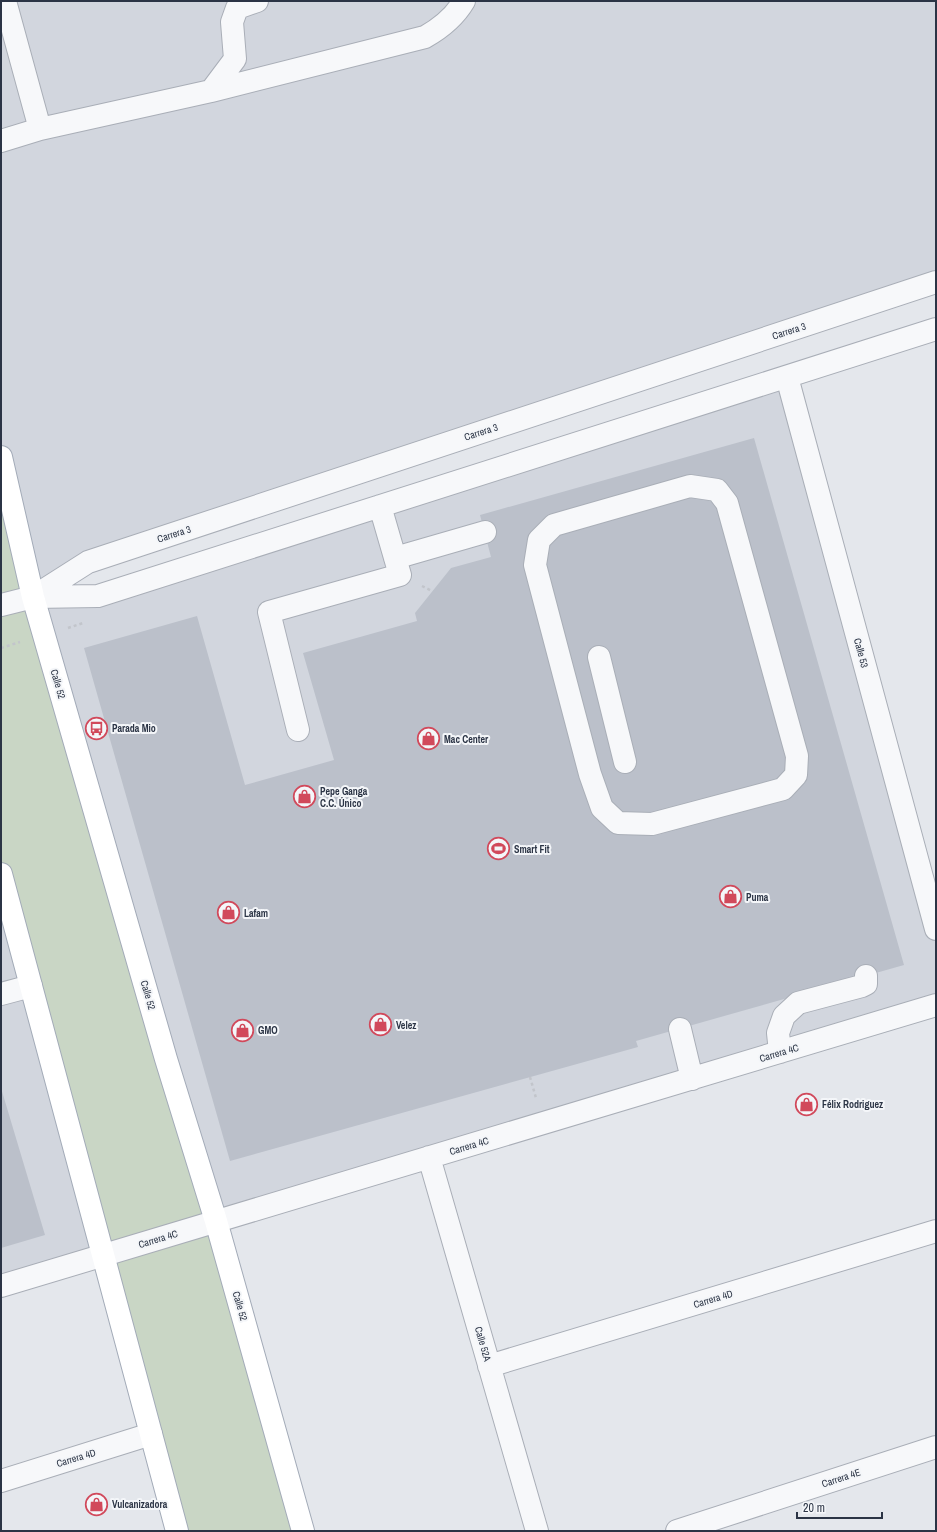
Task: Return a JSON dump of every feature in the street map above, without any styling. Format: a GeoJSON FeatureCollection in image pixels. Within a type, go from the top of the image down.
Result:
{"type":"FeatureCollection","features":[{"type":"Feature","properties":{"kind":"main road","name":"Calle 52"},"geometry":{"type":"LineString","coordinates":[[1,457],[33,597],[166,1058],[216,1221],[303,1531]]}},
{"type":"Feature","properties":{"kind":"main road"},"geometry":{"type":"LineString","coordinates":[[1,874],[177,1531]]}},
{"type":"Feature","properties":{"kind":"street"},"geometry":{"type":"LineString","coordinates":[[5,1],[40,129]]}},
{"type":"Feature","properties":{"kind":"street"},"geometry":{"type":"LineString","coordinates":[[211,91],[235,59],[232,22],[237,8],[257,1]]}},
{"type":"Feature","properties":{"kind":"street"},"geometry":{"type":"LineString","coordinates":[[1,141],[40,129],[211,91],[425,37],[441,28],[457,12],[464,1]]}},
{"type":"Feature","properties":{"kind":"street","name":"Carrera 3"},"geometry":{"type":"LineString","coordinates":[[33,597],[88,562],[936,282]]}},
{"type":"Feature","properties":{"kind":"street","name":"Carrera 3"},"geometry":{"type":"LineString","coordinates":[[1,606],[33,597],[98,596],[936,329]]}},
{"type":"Feature","properties":{"kind":"street","name":"Calle 53"},"geometry":{"type":"LineString","coordinates":[[787,377],[936,929]]}},
{"type":"Feature","properties":{"kind":"street"},"geometry":{"type":"LineString","coordinates":[[690,486],[717,490],[727,502],[760,615],[797,756],[796,775],[782,789],[652,824],[618,823],[602,808],[590,774],[535,565],[539,540],[554,525],[690,486]]}},
{"type":"Feature","properties":{"kind":"street"},"geometry":{"type":"LineString","coordinates":[[298,730],[268,612],[400,575],[380,506]]}},
{"type":"Feature","properties":{"kind":"street"},"geometry":{"type":"LineString","coordinates":[[395,558],[485,532]]}},
{"type":"Feature","properties":{"kind":"street"},"geometry":{"type":"LineString","coordinates":[[599,657],[625,762]]}},
{"type":"Feature","properties":{"kind":"street"},"geometry":{"type":"LineString","coordinates":[[780,1052],[778,1033],[784,1016],[798,1003],[862,986],[866,984],[866,976]]}},
{"type":"Feature","properties":{"kind":"street"},"geometry":{"type":"LineString","coordinates":[[1,994],[31,986]]}},
{"type":"Feature","properties":{"kind":"street","name":"Carrera 4C"},"geometry":{"type":"LineString","coordinates":[[1,1286],[936,1005]]}},
{"type":"Feature","properties":{"kind":"street"},"geometry":{"type":"LineString","coordinates":[[680,1029],[692,1079]]}},
{"type":"Feature","properties":{"kind":"street","name":"Calle 52A"},"geometry":{"type":"LineString","coordinates":[[429,1157],[537,1531]]}},
{"type":"Feature","properties":{"kind":"street","name":"Carrera 4D"},"geometry":{"type":"LineString","coordinates":[[489,1366],[936,1231]]}},
{"type":"Feature","properties":{"kind":"street","name":"Carrera 4D"},"geometry":{"type":"LineString","coordinates":[[1,1481],[151,1434]]}},
{"type":"Feature","properties":{"kind":"street","name":"Carrera 4E"},"geometry":{"type":"LineString","coordinates":[[677,1531],[936,1447]]}},
{"type":"Feature","properties":{"kind":"shaded area"},"geometry":{"type":"Polygon","coordinates":[[[1,1],[936,1],[936,282],[88,562],[34,596],[98,596],[787,377],[936,929],[936,1005],[216,1221],[166,1059],[33,597],[1,457],[1,1]]]}},
{"type":"Feature","properties":{"kind":"shaded area"},"geometry":{"type":"Polygon","coordinates":[[[1,874],[103,1255],[1,1286],[1,874]]]}},
{"type":"Feature","properties":{"kind":"green space"},"geometry":{"type":"Polygon","coordinates":[[[1,457],[303,1531],[177,1531],[1,874],[1,457]]]}},
{"type":"Feature","properties":{"kind":"building"},"geometry":{"type":"Polygon","coordinates":[[[754,438],[904,965],[636,1041],[638,1047],[230,1161],[84,648],[197,616],[245,785],[334,760],[303,653],[417,621],[415,613],[451,568],[491,557],[480,515],[754,438]]]}},
{"type":"Feature","properties":{"kind":"building"},"geometry":{"type":"Polygon","coordinates":[[[1,1088],[45,1235],[1,1248],[1,1088]]]}},
{"type":"Feature","properties":{"kind":"place","name":"Parada Mio"},"geometry":{"type":"Point","coordinates":[96,728]}},
{"type":"Feature","properties":{"kind":"place","name":"Mac Center"},"geometry":{"type":"Point","coordinates":[428,739]}},
{"type":"Feature","properties":{"kind":"place","name":"Pepe Ganga C.C. Único"},"geometry":{"type":"Point","coordinates":[304,797]}},
{"type":"Feature","properties":{"kind":"place","name":"Smart Fit"},"geometry":{"type":"Point","coordinates":[499,849]}},
{"type":"Feature","properties":{"kind":"place","name":"Puma"},"geometry":{"type":"Point","coordinates":[730,897]}},
{"type":"Feature","properties":{"kind":"place","name":"Lafam"},"geometry":{"type":"Point","coordinates":[229,913]}},
{"type":"Feature","properties":{"kind":"place","name":"Velez"},"geometry":{"type":"Point","coordinates":[380,1025]}},
{"type":"Feature","properties":{"kind":"place","name":"GMO"},"geometry":{"type":"Point","coordinates":[243,1030]}},
{"type":"Feature","properties":{"kind":"place","name":"Félix Rodriguez"},"geometry":{"type":"Point","coordinates":[806,1104]}},
{"type":"Feature","properties":{"kind":"place","name":"Vulcanizadora"},"geometry":{"type":"Point","coordinates":[97,1504]}}]}
